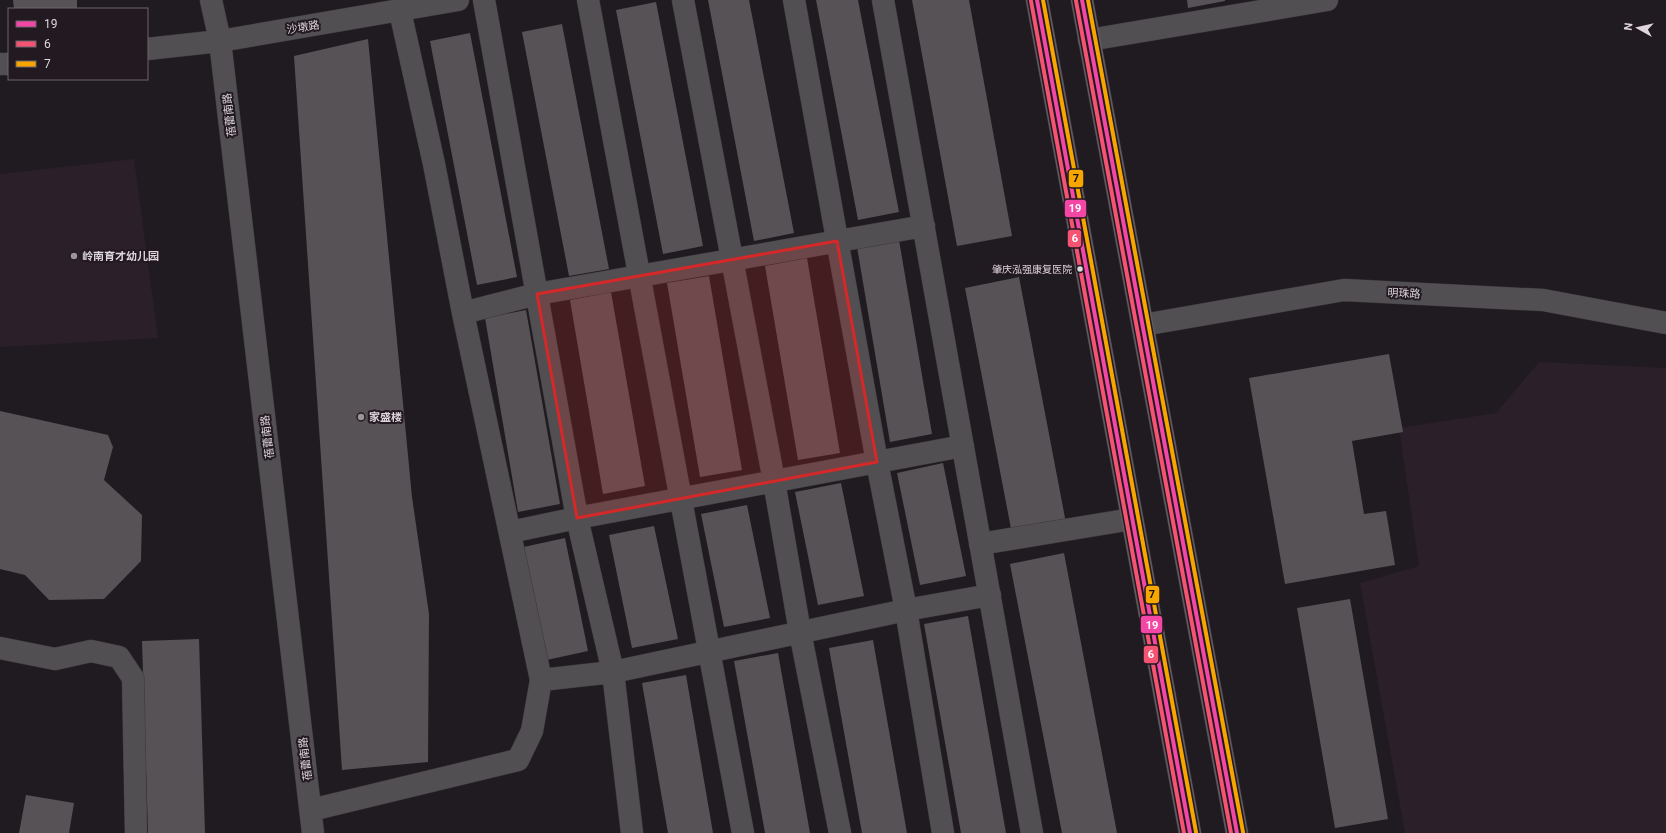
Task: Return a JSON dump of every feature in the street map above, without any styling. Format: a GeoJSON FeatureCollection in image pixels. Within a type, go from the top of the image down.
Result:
{"type":"FeatureCollection","features":[{"type":"Feature","properties":{"kind":"main road"},"geometry":{"type":"LineString","coordinates":[[1037,0],[1190,833]]}},
{"type":"Feature","properties":{"kind":"main road"},"geometry":{"type":"LineString","coordinates":[[1082,0],[1237,833]]}},
{"type":"Feature","properties":{"kind":"street","name":"蓓蕾南路"},"geometry":{"type":"LineString","coordinates":[[211,0],[220,41],[313,833]]}},
{"type":"Feature","properties":{"kind":"street","name":"蓓蕾南路"},"geometry":{"type":"LineString","coordinates":[[220,0],[220,41]]}},
{"type":"Feature","properties":{"kind":"street","name":"沙墩路"},"geometry":{"type":"LineString","coordinates":[[148,49],[220,41],[458,0]]}},
{"type":"Feature","properties":{"kind":"street"},"geometry":{"type":"LineString","coordinates":[[484,0],[577,518],[613,672],[632,833]]}},
{"type":"Feature","properties":{"kind":"street"},"geometry":{"type":"LineString","coordinates":[[588,0],[743,833]]}},
{"type":"Feature","properties":{"kind":"street"},"geometry":{"type":"LineString","coordinates":[[683,0],[774,481],[800,632],[840,833]]}},
{"type":"Feature","properties":{"kind":"street"},"geometry":{"type":"LineString","coordinates":[[794,0],[877,462],[906,610],[944,833]]}},
{"type":"Feature","properties":{"kind":"street"},"geometry":{"type":"LineString","coordinates":[[883,0],[1032,833]]}},
{"type":"Feature","properties":{"kind":"street"},"geometry":{"type":"LineString","coordinates":[[1090,40],[1327,0]]}},
{"type":"Feature","properties":{"kind":"street"},"geometry":{"type":"LineString","coordinates":[[311,810],[518,760],[532,731],[541,680],[463,313],[434,164],[400,11]]}},
{"type":"Feature","properties":{"kind":"street"},"geometry":{"type":"LineString","coordinates":[[463,313],[537,294],[924,226]]}},
{"type":"Feature","properties":{"kind":"street","name":"明珠路"},"geometry":{"type":"LineString","coordinates":[[1143,325],[1344,290],[1543,300],[1666,323]]}},
{"type":"Feature","properties":{"kind":"street"},"geometry":{"type":"LineString","coordinates":[[510,532],[577,518],[963,446]]}},
{"type":"Feature","properties":{"kind":"street"},"geometry":{"type":"LineString","coordinates":[[980,544],[1132,519]]}},
{"type":"Feature","properties":{"kind":"street"},"geometry":{"type":"LineString","coordinates":[[541,680],[613,672],[709,653],[906,610],[990,595]]}},
{"type":"Feature","properties":{"kind":"street"},"geometry":{"type":"LineString","coordinates":[[0,648],[55,659],[90,651],[119,657],[132,678],[136,833]]}},
{"type":"Feature","properties":{"kind":"highlighted area"},"geometry":{"type":"Polygon","coordinates":[[[837,241],[877,462],[577,518],[537,294],[837,241]]]}},
{"type":"Feature","properties":{"kind":"shaded area","name":"岭南育才幼儿园"},"geometry":{"type":"Polygon","coordinates":[[[134,159],[158,338],[0,347],[0,174],[134,159]]]}},
{"type":"Feature","properties":{"kind":"shaded area"},"geometry":{"type":"Polygon","coordinates":[[[1539,362],[1666,368],[1666,833],[1405,833],[1360,583],[1419,566],[1399,428],[1496,413],[1539,362]]]}},
{"type":"Feature","properties":{"kind":"building"},"geometry":{"type":"Polygon","coordinates":[[[13,0],[77,0],[77,8],[14,8],[13,0]]]}},
{"type":"Feature","properties":{"kind":"building"},"geometry":{"type":"Polygon","coordinates":[[[708,0],[749,0],[794,233],[754,241],[708,0]]]}},
{"type":"Feature","properties":{"kind":"building"},"geometry":{"type":"Polygon","coordinates":[[[816,0],[858,0],[899,212],[858,220],[816,0]]]}},
{"type":"Feature","properties":{"kind":"building"},"geometry":{"type":"Polygon","coordinates":[[[912,0],[969,0],[1012,236],[957,246],[912,0]]]}},
{"type":"Feature","properties":{"kind":"building"},"geometry":{"type":"Polygon","coordinates":[[[1187,0],[1225,0],[1225,1],[1188,8],[1187,0]]]}},
{"type":"Feature","properties":{"kind":"building"},"geometry":{"type":"Polygon","coordinates":[[[656,2],[703,246],[663,254],[616,10],[656,2]]]}},
{"type":"Feature","properties":{"kind":"building"},"geometry":{"type":"Polygon","coordinates":[[[562,24],[609,269],[569,276],[522,32],[562,24]]]}},
{"type":"Feature","properties":{"kind":"building"},"geometry":{"type":"Polygon","coordinates":[[[470,33],[517,277],[477,285],[430,41],[470,33]]]}},
{"type":"Feature","properties":{"kind":"building","name":"家盛楼"},"geometry":{"type":"Polygon","coordinates":[[[368,39],[412,497],[429,614],[428,762],[342,770],[294,56],[368,39]]]}},
{"type":"Feature","properties":{"kind":"building"},"geometry":{"type":"Polygon","coordinates":[[[899,240],[932,434],[890,442],[857,247],[899,240]]]}},
{"type":"Feature","properties":{"kind":"building"},"geometry":{"type":"Polygon","coordinates":[[[807,258],[840,453],[798,460],[765,266],[807,258]]]}},
{"type":"Feature","properties":{"kind":"building"},"geometry":{"type":"Polygon","coordinates":[[[709,276],[742,470],[700,477],[667,283],[709,276]]]}},
{"type":"Feature","properties":{"kind":"building"},"geometry":{"type":"Polygon","coordinates":[[[1019,277],[1066,523],[1012,534],[965,288],[1019,277]]]}},
{"type":"Feature","properties":{"kind":"building"},"geometry":{"type":"Polygon","coordinates":[[[611,292],[645,486],[603,494],[570,300],[611,292]]]}},
{"type":"Feature","properties":{"kind":"building"},"geometry":{"type":"Polygon","coordinates":[[[526,310],[560,504],[518,512],[485,318],[526,310]]]}},
{"type":"Feature","properties":{"kind":"building"},"geometry":{"type":"Polygon","coordinates":[[[1389,354],[1403,432],[1352,441],[1364,514],[1386,511],[1395,565],[1285,584],[1249,378],[1389,354]]]}},
{"type":"Feature","properties":{"kind":"building"},"geometry":{"type":"Polygon","coordinates":[[[0,411],[108,435],[113,447],[104,480],[142,515],[141,561],[104,599],[49,600],[25,575],[0,569],[0,411]]]}},
{"type":"Feature","properties":{"kind":"building"},"geometry":{"type":"Polygon","coordinates":[[[943,463],[966,576],[920,585],[897,473],[943,463]]]}},
{"type":"Feature","properties":{"kind":"building"},"geometry":{"type":"Polygon","coordinates":[[[841,483],[864,596],[818,605],[795,492],[841,483]]]}},
{"type":"Feature","properties":{"kind":"building"},"geometry":{"type":"Polygon","coordinates":[[[747,505],[770,618],[724,627],[701,514],[747,505]]]}},
{"type":"Feature","properties":{"kind":"building"},"geometry":{"type":"Polygon","coordinates":[[[654,526],[678,639],[632,648],[609,535],[654,526]]]}},
{"type":"Feature","properties":{"kind":"building"},"geometry":{"type":"Polygon","coordinates":[[[565,538],[588,651],[542,661],[519,548],[565,538]]]}},
{"type":"Feature","properties":{"kind":"building"},"geometry":{"type":"Polygon","coordinates":[[[1064,553],[1117,833],[1062,833],[1010,564],[1064,553]]]}},
{"type":"Feature","properties":{"kind":"building"},"geometry":{"type":"Polygon","coordinates":[[[1350,599],[1388,819],[1335,828],[1297,608],[1350,599]]]}},
{"type":"Feature","properties":{"kind":"building"},"geometry":{"type":"Polygon","coordinates":[[[968,616],[1006,833],[961,833],[924,624],[968,616]]]}},
{"type":"Feature","properties":{"kind":"building"},"geometry":{"type":"Polygon","coordinates":[[[199,639],[205,833],[148,833],[142,641],[199,639]]]}},
{"type":"Feature","properties":{"kind":"building"},"geometry":{"type":"Polygon","coordinates":[[[873,640],[907,833],[862,833],[829,648],[873,640]]]}},
{"type":"Feature","properties":{"kind":"building"},"geometry":{"type":"Polygon","coordinates":[[[778,653],[810,833],[765,833],[734,661],[778,653]]]}},
{"type":"Feature","properties":{"kind":"building"},"geometry":{"type":"Polygon","coordinates":[[[686,675],[713,833],[668,833],[642,683],[686,675]]]}},
{"type":"Feature","properties":{"kind":"building"},"geometry":{"type":"Polygon","coordinates":[[[26,795],[74,803],[69,833],[19,833],[26,795]]]}},
{"type":"Feature","properties":{"kind":"transit line","name":"19"},"geometry":{"type":"LineString","coordinates":[[1037,0],[1190,833]]}},
{"type":"Feature","properties":{"kind":"transit line","name":"7"},"geometry":{"type":"LineString","coordinates":[[1043,0],[1196,832]]}},
{"type":"Feature","properties":{"kind":"transit line","name":"19"},"geometry":{"type":"LineString","coordinates":[[1082,0],[1237,833]]}},
{"type":"Feature","properties":{"kind":"transit line","name":"7"},"geometry":{"type":"LineString","coordinates":[[1088,0],[1243,832]]}},
{"type":"Feature","properties":{"kind":"transit line","name":"6"},"geometry":{"type":"LineString","coordinates":[[1031,1],[1184,833]]}},
{"type":"Feature","properties":{"kind":"transit line","name":"6"},"geometry":{"type":"LineString","coordinates":[[1076,1],[1231,833]]}},
{"type":"Feature","properties":{"kind":"place","name":"岭南育才幼儿园"},"geometry":{"type":"Point","coordinates":[74,256]}},
{"type":"Feature","properties":{"kind":"place","name":"肇庆泓强康复医院"},"geometry":{"type":"Point","coordinates":[1080,269]}},
{"type":"Feature","properties":{"kind":"place","name":"家盛楼"},"geometry":{"type":"Point","coordinates":[361,417]}}]}
